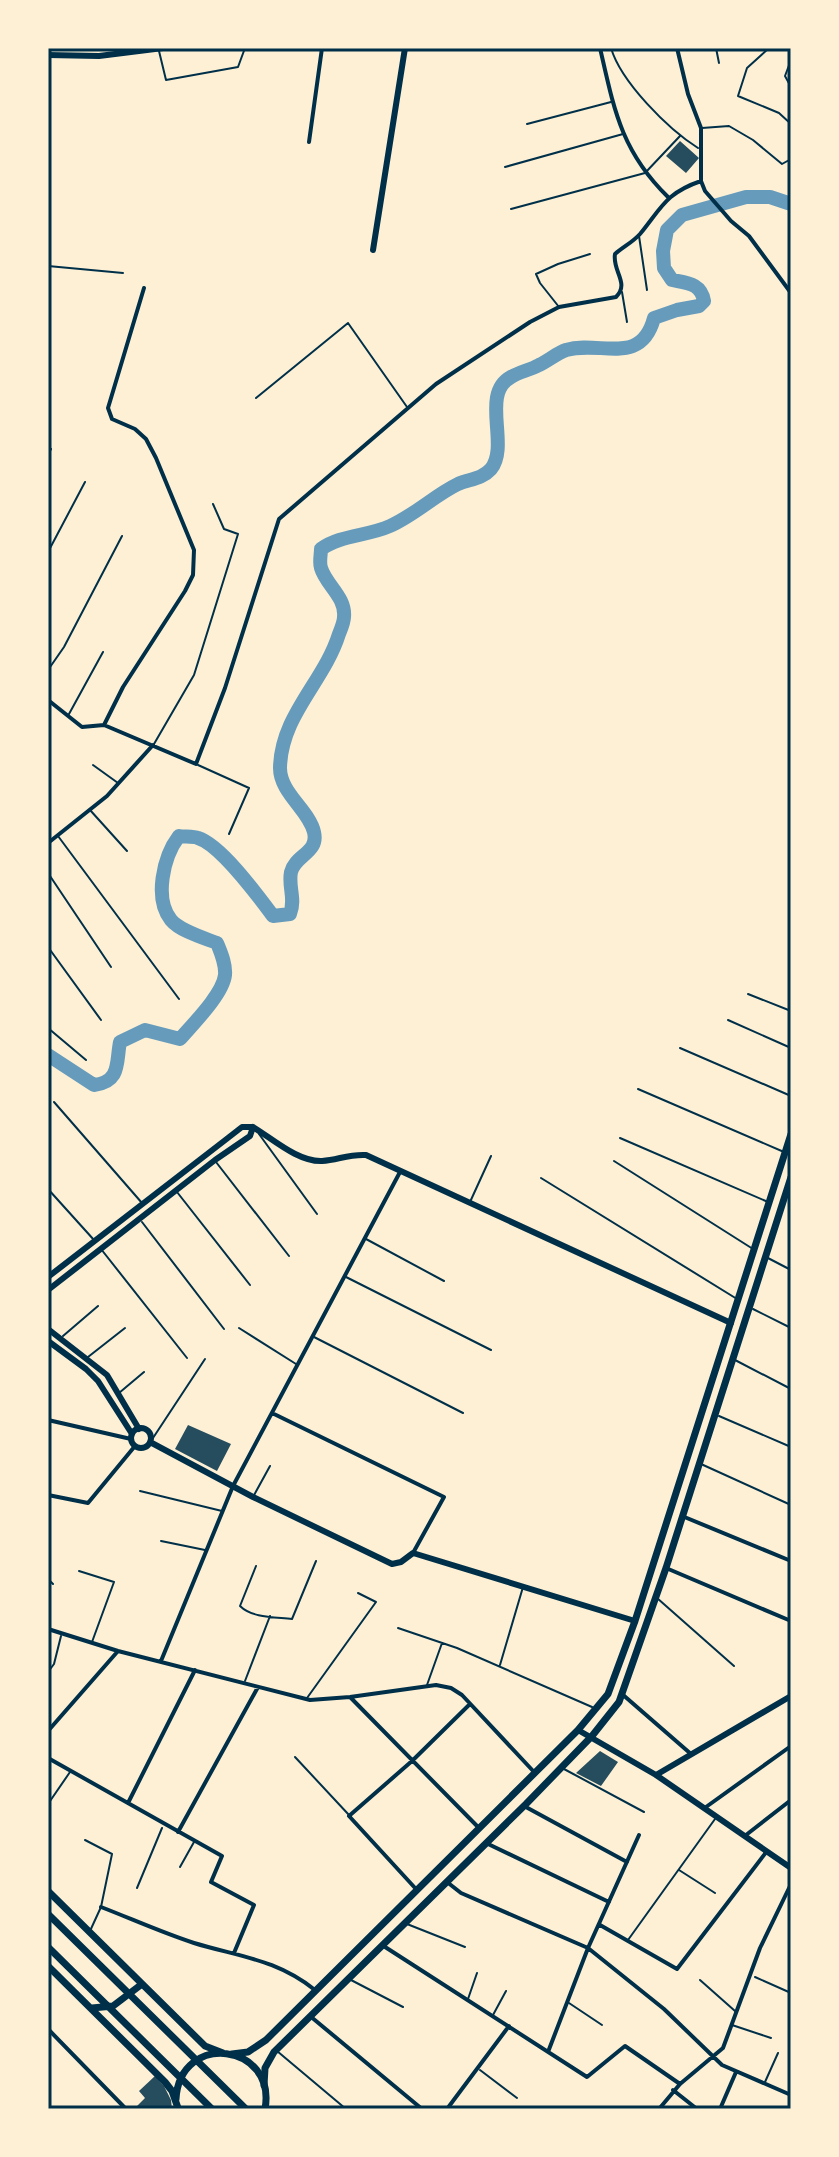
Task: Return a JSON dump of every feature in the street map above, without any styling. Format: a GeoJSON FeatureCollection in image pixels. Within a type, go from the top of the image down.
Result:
{"type":"FeatureCollection","features":[{"type":"Feature","properties":{"kind":"main road"},"geometry":{"type":"LineString","coordinates":[[178,2109],[177,2087],[186,2070],[201,2058],[243,2053],[258,2046],[578,1730],[608,1694],[635,1621],[791,1134]]}},
{"type":"Feature","properties":{"kind":"main road"},"geometry":{"type":"LineString","coordinates":[[267,2109],[265,2068],[276,2050],[524,1806],[590,1738],[619,1702],[666,1568],[791,1177]]}},
{"type":"Feature","properties":{"kind":"main road"},"geometry":{"type":"LineString","coordinates":[[48,1891],[205,2046],[252,2065],[264,2085]]}},
{"type":"Feature","properties":{"kind":"main road"},"geometry":{"type":"LineString","coordinates":[[48,1914],[246,2109]]}},
{"type":"Feature","properties":{"kind":"main road"},"geometry":{"type":"LineString","coordinates":[[48,1947],[212,2109]]}},
{"type":"Feature","properties":{"kind":"main road"},"geometry":{"type":"LineString","coordinates":[[48,1966],[165,2082],[172,2091],[178,2109]]}},
{"type":"Feature","properties":{"kind":"main road"},"geometry":{"type":"LineString","coordinates":[[89,2007],[101,2009],[113,2006],[142,1984]]}},
{"type":"Feature","properties":{"kind":"street"},"geometry":{"type":"LineString","coordinates":[[309,142],[322,48]]}},
{"type":"Feature","properties":{"kind":"street"},"geometry":{"type":"LineString","coordinates":[[373,250],[405,48]]}},
{"type":"Feature","properties":{"kind":"street"},"geometry":{"type":"LineString","coordinates":[[600,48],[613,101],[631,152],[645,173],[668,197]]}},
{"type":"Feature","properties":{"kind":"street"},"geometry":{"type":"LineString","coordinates":[[677,48],[688,94],[701,128],[701,181],[705,191],[749,236],[791,293]]}},
{"type":"Feature","properties":{"kind":"street"},"geometry":{"type":"LineString","coordinates":[[48,55],[99,56],[161,49]]}},
{"type":"Feature","properties":{"kind":"street"},"geometry":{"type":"LineString","coordinates":[[104,725],[196,764],[225,688],[279,519],[436,384],[530,322],[559,307],[616,297],[622,291],[623,283],[614,258],[619,251],[639,236],[668,197],[682,187],[701,181]]}},
{"type":"Feature","properties":{"kind":"street"},"geometry":{"type":"LineString","coordinates":[[48,700],[82,727],[104,725],[123,687],[193,575],[194,550],[156,458],[146,439],[135,429],[112,419],[108,408],[144,288]]}},
{"type":"Feature","properties":{"kind":"street"},"geometry":{"type":"LineString","coordinates":[[48,843],[120,784],[153,745]]}},
{"type":"Feature","properties":{"kind":"street"},"geometry":{"type":"LineString","coordinates":[[48,1277],[242,1127],[253,1127],[302,1157],[322,1161],[349,1154],[366,1155],[731,1323]]}},
{"type":"Feature","properties":{"kind":"street"},"geometry":{"type":"LineString","coordinates":[[48,1290],[250,1136],[253,1127]]}},
{"type":"Feature","properties":{"kind":"street"},"geometry":{"type":"LineString","coordinates":[[161,1661],[233,1486],[400,1172]]}},
{"type":"Feature","properties":{"kind":"street"},"geometry":{"type":"LineString","coordinates":[[142,1204],[148,1212]]}},
{"type":"Feature","properties":{"kind":"street"},"geometry":{"type":"LineString","coordinates":[[781,1209],[791,1214]]}},
{"type":"Feature","properties":{"kind":"street"},"geometry":{"type":"LineString","coordinates":[[94,1241],[100,1249]]}},
{"type":"Feature","properties":{"kind":"street"},"geometry":{"type":"LineString","coordinates":[[48,1329],[107,1375],[139,1429],[149,1433],[150,1442],[146,1447],[135,1446]]}},
{"type":"Feature","properties":{"kind":"street"},"geometry":{"type":"LineString","coordinates":[[59,1339],[50,1344],[81,1364],[98,1381],[135,1446]]}},
{"type":"Feature","properties":{"kind":"street"},"geometry":{"type":"LineString","coordinates":[[81,1364],[87,1358]]}},
{"type":"Feature","properties":{"kind":"street"},"geometry":{"type":"LineString","coordinates":[[150,1442],[253,1497],[392,1564],[401,1562],[413,1553],[444,1497],[272,1413]]}},
{"type":"Feature","properties":{"kind":"street"},"geometry":{"type":"LineString","coordinates":[[48,1420],[131,1436]]}},
{"type":"Feature","properties":{"kind":"street"},"geometry":{"type":"LineString","coordinates":[[131,1436],[139,1429]]}},
{"type":"Feature","properties":{"kind":"street"},"geometry":{"type":"LineString","coordinates":[[48,1495],[88,1503],[135,1446]]}},
{"type":"Feature","properties":{"kind":"street"},"geometry":{"type":"LineString","coordinates":[[682,1516],[791,1561]]}},
{"type":"Feature","properties":{"kind":"street"},"geometry":{"type":"LineString","coordinates":[[413,1553],[635,1621]]}},
{"type":"Feature","properties":{"kind":"street"},"geometry":{"type":"LineString","coordinates":[[666,1568],[791,1621]]}},
{"type":"Feature","properties":{"kind":"street"},"geometry":{"type":"LineString","coordinates":[[48,1629],[118,1651],[306,1699],[350,1697],[427,1686],[451,1688],[535,1773]]}},
{"type":"Feature","properties":{"kind":"street"},"geometry":{"type":"LineString","coordinates":[[48,1731],[118,1651]]}},
{"type":"Feature","properties":{"kind":"street"},"geometry":{"type":"LineString","coordinates":[[128,1803],[195,1669]]}},
{"type":"Feature","properties":{"kind":"street"},"geometry":{"type":"LineString","coordinates":[[178,1832],[258,1686]]}},
{"type":"Feature","properties":{"kind":"street"},"geometry":{"type":"LineString","coordinates":[[622,1694],[691,1754]]}},
{"type":"Feature","properties":{"kind":"street"},"geometry":{"type":"LineString","coordinates":[[656,1775],[791,1696]]}},
{"type":"Feature","properties":{"kind":"street"},"geometry":{"type":"LineString","coordinates":[[350,1697],[479,1828]]}},
{"type":"Feature","properties":{"kind":"street"},"geometry":{"type":"LineString","coordinates":[[416,1889],[349,1816],[412,1761],[470,1704]]}},
{"type":"Feature","properties":{"kind":"street"},"geometry":{"type":"LineString","coordinates":[[598,1729],[600,1744]]}},
{"type":"Feature","properties":{"kind":"street"},"geometry":{"type":"LineString","coordinates":[[578,1730],[656,1775],[790,1865]]}},
{"type":"Feature","properties":{"kind":"street"},"geometry":{"type":"LineString","coordinates":[[706,1807],[791,1746]]}},
{"type":"Feature","properties":{"kind":"street"},"geometry":{"type":"LineString","coordinates":[[48,1758],[222,1856],[211,1882],[254,1905],[234,1953]]}},
{"type":"Feature","properties":{"kind":"street"},"geometry":{"type":"LineString","coordinates":[[746,1835],[791,1800]]}},
{"type":"Feature","properties":{"kind":"street"},"geometry":{"type":"LineString","coordinates":[[524,1806],[627,1862]]}},
{"type":"Feature","properties":{"kind":"street"},"geometry":{"type":"LineString","coordinates":[[548,2052],[588,1948],[639,1835]]}},
{"type":"Feature","properties":{"kind":"street"},"geometry":{"type":"LineString","coordinates":[[486,1843],[609,1902]]}},
{"type":"Feature","properties":{"kind":"street"},"geometry":{"type":"LineString","coordinates":[[600,1925],[677,1969],[767,1851]]}},
{"type":"Feature","properties":{"kind":"street"},"geometry":{"type":"LineString","coordinates":[[447,1882],[461,1893],[588,1948],[664,2009],[722,2065],[791,2095]]}},
{"type":"Feature","properties":{"kind":"street"},"geometry":{"type":"LineString","coordinates":[[659,2109],[673,2090],[712,2054],[723,2048],[750,1975],[791,1884]]}},
{"type":"Feature","properties":{"kind":"street"},"geometry":{"type":"LineString","coordinates":[[101,1907],[192,1942],[293,1973],[315,1990]]}},
{"type":"Feature","properties":{"kind":"street"},"geometry":{"type":"LineString","coordinates":[[382,1945],[587,2077],[625,2046],[680,2084]]}},
{"type":"Feature","properties":{"kind":"street"},"geometry":{"type":"LineString","coordinates":[[310,2016],[422,2109]]}},
{"type":"Feature","properties":{"kind":"street"},"geometry":{"type":"LineString","coordinates":[[447,2109],[509,2026]]}},
{"type":"Feature","properties":{"kind":"street"},"geometry":{"type":"LineString","coordinates":[[48,2029],[126,2109]]}},
{"type":"Feature","properties":{"kind":"street"},"geometry":{"type":"LineString","coordinates":[[720,2109],[736,2072]]}},
{"type":"Feature","properties":{"kind":"street"},"geometry":{"type":"LineString","coordinates":[[673,2090],[697,2109]]}},
{"type":"Feature","properties":{"kind":"lane"},"geometry":{"type":"LineString","coordinates":[[161,49],[166,80],[238,67],[245,48]]}},
{"type":"Feature","properties":{"kind":"lane"},"geometry":{"type":"LineString","coordinates":[[611,48],[631,83],[680,136],[702,150]]}},
{"type":"Feature","properties":{"kind":"lane"},"geometry":{"type":"LineString","coordinates":[[716,48],[719,63]]}},
{"type":"Feature","properties":{"kind":"lane"},"geometry":{"type":"LineString","coordinates":[[769,48],[747,68],[738,96],[779,113],[791,124]]}},
{"type":"Feature","properties":{"kind":"lane"},"geometry":{"type":"LineString","coordinates":[[791,60],[785,76],[791,87]]}},
{"type":"Feature","properties":{"kind":"lane"},"geometry":{"type":"LineString","coordinates":[[527,124],[613,101]]}},
{"type":"Feature","properties":{"kind":"lane"},"geometry":{"type":"LineString","coordinates":[[701,128],[729,126],[753,140],[782,164],[791,159]]}},
{"type":"Feature","properties":{"kind":"lane"},"geometry":{"type":"LineString","coordinates":[[505,167],[623,134]]}},
{"type":"Feature","properties":{"kind":"lane"},"geometry":{"type":"LineString","coordinates":[[511,209],[645,173],[680,136]]}},
{"type":"Feature","properties":{"kind":"lane"},"geometry":{"type":"LineString","coordinates":[[639,236],[647,290]]}},
{"type":"Feature","properties":{"kind":"lane"},"geometry":{"type":"LineString","coordinates":[[559,307],[536,274],[590,254]]}},
{"type":"Feature","properties":{"kind":"lane"},"geometry":{"type":"LineString","coordinates":[[48,266],[123,273]]}},
{"type":"Feature","properties":{"kind":"lane"},"geometry":{"type":"LineString","coordinates":[[622,291],[627,322]]}},
{"type":"Feature","properties":{"kind":"lane"},"geometry":{"type":"LineString","coordinates":[[256,398],[348,323],[408,408]]}},
{"type":"Feature","properties":{"kind":"lane"},"geometry":{"type":"LineString","coordinates":[[48,455],[51,449]]}},
{"type":"Feature","properties":{"kind":"lane"},"geometry":{"type":"LineString","coordinates":[[48,552],[85,482]]}},
{"type":"Feature","properties":{"kind":"lane"},"geometry":{"type":"LineString","coordinates":[[153,745],[194,675],[238,534],[224,529],[213,504]]}},
{"type":"Feature","properties":{"kind":"lane"},"geometry":{"type":"LineString","coordinates":[[48,670],[64,647],[122,536]]}},
{"type":"Feature","properties":{"kind":"lane"},"geometry":{"type":"LineString","coordinates":[[67,716],[103,652]]}},
{"type":"Feature","properties":{"kind":"lane"},"geometry":{"type":"LineString","coordinates":[[196,764],[249,788],[229,834]]}},
{"type":"Feature","properties":{"kind":"lane"},"geometry":{"type":"LineString","coordinates":[[93,765],[120,784]]}},
{"type":"Feature","properties":{"kind":"lane"},"geometry":{"type":"LineString","coordinates":[[90,810],[127,851]]}},
{"type":"Feature","properties":{"kind":"lane"},"geometry":{"type":"LineString","coordinates":[[57,835],[179,999]]}},
{"type":"Feature","properties":{"kind":"lane"},"geometry":{"type":"LineString","coordinates":[[48,873],[111,967]]}},
{"type":"Feature","properties":{"kind":"lane"},"geometry":{"type":"LineString","coordinates":[[48,947],[101,1020]]}},
{"type":"Feature","properties":{"kind":"lane"},"geometry":{"type":"LineString","coordinates":[[748,994],[791,1011]]}},
{"type":"Feature","properties":{"kind":"lane"},"geometry":{"type":"LineString","coordinates":[[728,1020],[791,1048]]}},
{"type":"Feature","properties":{"kind":"lane"},"geometry":{"type":"LineString","coordinates":[[48,1028],[86,1060]]}},
{"type":"Feature","properties":{"kind":"lane"},"geometry":{"type":"LineString","coordinates":[[680,1048],[791,1096]]}},
{"type":"Feature","properties":{"kind":"lane"},"geometry":{"type":"LineString","coordinates":[[638,1089],[785,1152]]}},
{"type":"Feature","properties":{"kind":"lane"},"geometry":{"type":"LineString","coordinates":[[54,1102],[142,1204]]}},
{"type":"Feature","properties":{"kind":"lane"},"geometry":{"type":"LineString","coordinates":[[253,1127],[317,1214]]}},
{"type":"Feature","properties":{"kind":"lane"},"geometry":{"type":"LineString","coordinates":[[620,1138],[769,1202]]}},
{"type":"Feature","properties":{"kind":"lane"},"geometry":{"type":"LineString","coordinates":[[470,1203],[491,1156]]}},
{"type":"Feature","properties":{"kind":"lane"},"geometry":{"type":"LineString","coordinates":[[215,1160],[289,1256]]}},
{"type":"Feature","properties":{"kind":"lane"},"geometry":{"type":"LineString","coordinates":[[614,1161],[754,1250]]}},
{"type":"Feature","properties":{"kind":"lane"},"geometry":{"type":"LineString","coordinates":[[541,1178],[738,1300]]}},
{"type":"Feature","properties":{"kind":"lane"},"geometry":{"type":"LineString","coordinates":[[48,1189],[94,1241]]}},
{"type":"Feature","properties":{"kind":"lane"},"geometry":{"type":"LineString","coordinates":[[176,1190],[250,1285]]}},
{"type":"Feature","properties":{"kind":"lane"},"geometry":{"type":"LineString","coordinates":[[139,1219],[224,1329]]}},
{"type":"Feature","properties":{"kind":"lane"},"geometry":{"type":"LineString","coordinates":[[365,1238],[444,1281]]}},
{"type":"Feature","properties":{"kind":"lane"},"geometry":{"type":"LineString","coordinates":[[100,1249],[187,1358]]}},
{"type":"Feature","properties":{"kind":"lane"},"geometry":{"type":"LineString","coordinates":[[765,1257],[791,1270]]}},
{"type":"Feature","properties":{"kind":"lane"},"geometry":{"type":"LineString","coordinates":[[345,1276],[491,1350]]}},
{"type":"Feature","properties":{"kind":"lane"},"geometry":{"type":"LineString","coordinates":[[59,1339],[98,1306]]}},
{"type":"Feature","properties":{"kind":"lane"},"geometry":{"type":"LineString","coordinates":[[749,1307],[791,1328]]}},
{"type":"Feature","properties":{"kind":"lane"},"geometry":{"type":"LineString","coordinates":[[87,1358],[125,1328]]}},
{"type":"Feature","properties":{"kind":"lane"},"geometry":{"type":"LineString","coordinates":[[239,1328],[297,1365]]}},
{"type":"Feature","properties":{"kind":"lane"},"geometry":{"type":"LineString","coordinates":[[313,1336],[463,1413]]}},
{"type":"Feature","properties":{"kind":"lane"},"geometry":{"type":"LineString","coordinates":[[150,1442],[205,1359]]}},
{"type":"Feature","properties":{"kind":"lane"},"geometry":{"type":"LineString","coordinates":[[732,1359],[791,1389]]}},
{"type":"Feature","properties":{"kind":"lane"},"geometry":{"type":"LineString","coordinates":[[118,1394],[144,1372]]}},
{"type":"Feature","properties":{"kind":"lane"},"geometry":{"type":"LineString","coordinates":[[714,1414],[791,1447]]}},
{"type":"Feature","properties":{"kind":"lane"},"geometry":{"type":"LineString","coordinates":[[698,1463],[791,1505]]}},
{"type":"Feature","properties":{"kind":"lane"},"geometry":{"type":"LineString","coordinates":[[253,1497],[270,1466]]}},
{"type":"Feature","properties":{"kind":"lane"},"geometry":{"type":"LineString","coordinates":[[140,1491],[223,1511]]}},
{"type":"Feature","properties":{"kind":"lane"},"geometry":{"type":"LineString","coordinates":[[161,1541],[207,1550]]}},
{"type":"Feature","properties":{"kind":"lane"},"geometry":{"type":"LineString","coordinates":[[256,1566],[240,1606],[251,1613],[292,1619],[316,1561]]}},
{"type":"Feature","properties":{"kind":"lane"},"geometry":{"type":"LineString","coordinates":[[79,1571],[114,1582],[92,1643]]}},
{"type":"Feature","properties":{"kind":"lane"},"geometry":{"type":"LineString","coordinates":[[48,1579],[53,1584]]}},
{"type":"Feature","properties":{"kind":"lane"},"geometry":{"type":"LineString","coordinates":[[499,1667],[524,1586]]}},
{"type":"Feature","properties":{"kind":"lane"},"geometry":{"type":"LineString","coordinates":[[306,1699],[376,1602],[358,1593]]}},
{"type":"Feature","properties":{"kind":"lane"},"geometry":{"type":"LineString","coordinates":[[655,1597],[734,1666]]}},
{"type":"Feature","properties":{"kind":"lane"},"geometry":{"type":"LineString","coordinates":[[245,1682],[270,1616]]}},
{"type":"Feature","properties":{"kind":"lane"},"geometry":{"type":"LineString","coordinates":[[398,1628],[442,1643],[597,1709]]}},
{"type":"Feature","properties":{"kind":"lane"},"geometry":{"type":"LineString","coordinates":[[48,1672],[54,1664],[62,1634]]}},
{"type":"Feature","properties":{"kind":"lane"},"geometry":{"type":"LineString","coordinates":[[427,1686],[442,1643]]}},
{"type":"Feature","properties":{"kind":"lane"},"geometry":{"type":"LineString","coordinates":[[295,1757],[349,1816]]}},
{"type":"Feature","properties":{"kind":"lane"},"geometry":{"type":"LineString","coordinates":[[561,1767],[644,1812]]}},
{"type":"Feature","properties":{"kind":"lane"},"geometry":{"type":"LineString","coordinates":[[48,1804],[71,1771]]}},
{"type":"Feature","properties":{"kind":"lane"},"geometry":{"type":"LineString","coordinates":[[628,1940],[718,1815]]}},
{"type":"Feature","properties":{"kind":"lane"},"geometry":{"type":"LineString","coordinates":[[85,1840],[112,1854],[101,1907],[90,1932]]}},
{"type":"Feature","properties":{"kind":"lane"},"geometry":{"type":"LineString","coordinates":[[180,1867],[195,1841]]}},
{"type":"Feature","properties":{"kind":"lane"},"geometry":{"type":"LineString","coordinates":[[678,1869],[715,1893]]}},
{"type":"Feature","properties":{"kind":"lane"},"geometry":{"type":"LineString","coordinates":[[405,1923],[465,1947]]}},
{"type":"Feature","properties":{"kind":"lane"},"geometry":{"type":"LineString","coordinates":[[468,2000],[477,1973]]}},
{"type":"Feature","properties":{"kind":"lane"},"geometry":{"type":"LineString","coordinates":[[349,1978],[403,2007]]}},
{"type":"Feature","properties":{"kind":"lane"},"geometry":{"type":"LineString","coordinates":[[700,1980],[736,2012]]}},
{"type":"Feature","properties":{"kind":"lane"},"geometry":{"type":"LineString","coordinates":[[492,2016],[506,1991]]}},
{"type":"Feature","properties":{"kind":"lane"},"geometry":{"type":"LineString","coordinates":[[569,2003],[602,2025]]}},
{"type":"Feature","properties":{"kind":"lane"},"geometry":{"type":"LineString","coordinates":[[731,2025],[771,2038]]}},
{"type":"Feature","properties":{"kind":"lane"},"geometry":{"type":"LineString","coordinates":[[276,2050],[346,2109]]}},
{"type":"Feature","properties":{"kind":"lane"},"geometry":{"type":"LineString","coordinates":[[765,2083],[778,2053]]}},
{"type":"Feature","properties":{"kind":"lane"},"geometry":{"type":"LineString","coordinates":[[477,2068],[517,2098]]}},
{"type":"Feature","properties":{"kind":"path"},"geometry":{"type":"LineString","coordinates":[[137,1888],[164,1824]]}},
{"type":"Feature","properties":{"kind":"path"},"geometry":{"type":"LineString","coordinates":[[750,1975],[791,1993]]}},
{"type":"Feature","properties":{"kind":"building"},"geometry":{"type":"Polygon","coordinates":[[[680,141],[699,158],[686,173],[666,156],[680,141]]]}},
{"type":"Feature","properties":{"kind":"building"},"geometry":{"type":"Polygon","coordinates":[[[188,1425],[231,1444],[217,1471],[175,1449],[188,1425]]]}},
{"type":"Feature","properties":{"kind":"building"},"geometry":{"type":"Polygon","coordinates":[[[600,1751],[618,1762],[601,1786],[576,1773],[600,1751]]]}},
{"type":"Feature","properties":{"kind":"building"},"geometry":{"type":"Polygon","coordinates":[[[155,2076],[164,2086],[172,2109],[134,2109],[145,2098],[139,2091],[155,2076]]]}},
{"type":"Feature","properties":{"kind":"waterway"},"geometry":{"type":"LineString","coordinates":[[48,1055],[94,1085],[103,1083],[116,1070],[120,1042],[145,1030],[180,1039],[219,991],[225,971],[217,943],[180,928],[171,920],[163,901],[165,866],[179,836],[198,838],[217,850],[273,916],[290,914],[291,872],[315,839],[307,816],[281,777],[282,749],[295,715],[324,668],[344,619],[342,603],[321,568],[321,549],[337,541],[390,526],[458,484],[480,477],[491,469],[498,447],[497,395],[511,377],[566,350],[629,347],[640,342],[648,333],[654,318],[699,306],[704,301],[700,291],[692,285],[672,280],[664,268],[667,230],[682,215],[746,197],[770,197],[791,204]]}}]}
